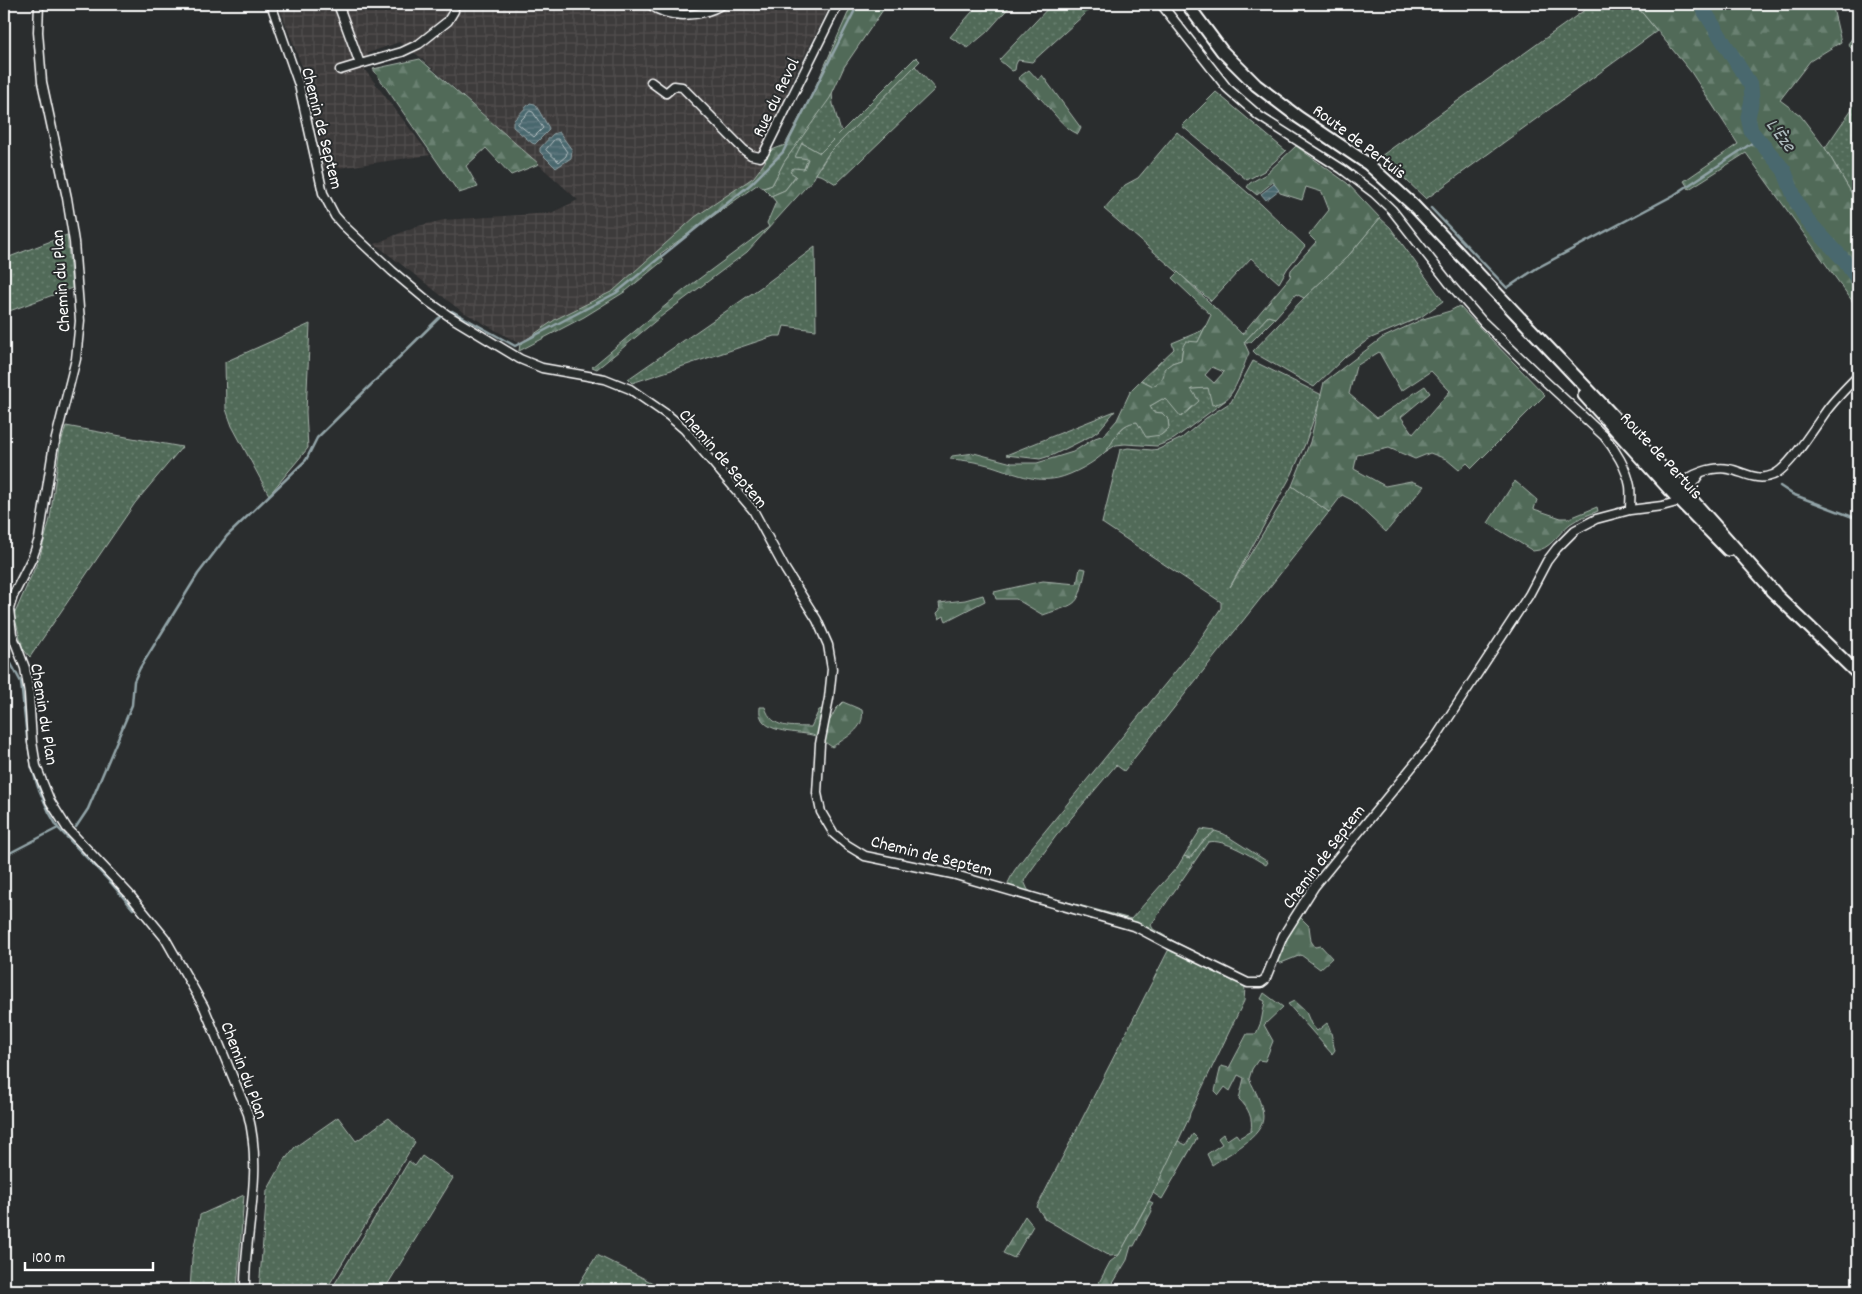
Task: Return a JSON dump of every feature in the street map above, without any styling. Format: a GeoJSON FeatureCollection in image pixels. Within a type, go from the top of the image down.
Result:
{"type":"FeatureCollection","features":[{"type":"Feature","properties":{"kind":"main road","name":"Route de Pertuis"},"geometry":{"type":"LineString","coordinates":[[1187,4],[1222,51],[1240,70],[1279,103],[1368,164],[1393,185],[1470,264],[1775,594],[1858,674]]}},
{"type":"Feature","properties":{"kind":"street","name":"Chemin du Plan"},"geometry":{"type":"LineString","coordinates":[[39,4],[38,32],[42,82],[67,198],[76,261],[80,321],[76,359],[53,450],[39,539],[13,596],[7,619],[25,668],[36,766],[50,801],[67,828],[130,894],[165,938],[204,1007],[248,1114],[253,1132],[256,1166],[245,1290]]}},
{"type":"Feature","properties":{"kind":"street","name":"Chemin de Septem"},"geometry":{"type":"LineString","coordinates":[[271,4],[299,85],[323,193],[335,216],[343,225],[392,271],[429,302],[520,359],[542,368],[605,379],[630,389],[669,416],[684,429],[753,510],[785,569],[816,620],[828,645],[832,669],[829,698],[820,744],[817,793],[821,812],[834,834],[864,856],[952,874],[1136,927],[1248,983],[1261,983],[1265,980],[1282,936],[1314,887],[1434,740],[1529,595],[1547,561],[1557,548],[1583,524],[1606,515],[1662,506],[1681,493]]}},
{"type":"Feature","properties":{"kind":"street"},"geometry":{"type":"LineString","coordinates":[[338,4],[360,64]]}},
{"type":"Feature","properties":{"kind":"street"},"geometry":{"type":"LineString","coordinates":[[340,70],[396,54],[419,44],[448,21],[454,11],[453,4]]}},
{"type":"Feature","properties":{"kind":"street"},"geometry":{"type":"LineString","coordinates":[[649,4],[660,11],[675,15],[705,12],[723,4]]}},
{"type":"Feature","properties":{"kind":"street","name":"Rue du Revol"},"geometry":{"type":"LineString","coordinates":[[651,82],[666,93],[674,86],[682,86],[751,155],[760,157],[764,154],[838,4]]}},
{"type":"Feature","properties":{"kind":"street"},"geometry":{"type":"LineString","coordinates":[[1161,4],[1227,88],[1259,116],[1342,169],[1381,199],[1483,322],[1604,436],[1613,448],[1628,479],[1630,510]]}},
{"type":"Feature","properties":{"kind":"street"},"geometry":{"type":"LineString","coordinates":[[1681,493],[1700,474],[1722,469],[1729,469],[1751,477],[1764,478],[1778,473],[1834,401],[1858,376]]}},
{"type":"Feature","properties":{"kind":"shaded area"},"geometry":{"type":"Polygon","coordinates":[[[278,4],[831,4],[791,82],[765,162],[754,177],[695,217],[613,291],[556,319],[520,344],[460,310],[375,244],[414,227],[444,220],[551,213],[578,200],[419,56],[399,42],[368,53],[365,70],[430,155],[324,170],[306,77],[278,4]]]}},
{"type":"Feature","properties":{"kind":"green space"},"geometry":{"type":"Polygon","coordinates":[[[852,4],[887,4],[844,67],[830,98],[784,162],[772,185],[763,188],[758,184],[660,254],[664,260],[626,291],[584,317],[519,351],[520,344],[556,319],[613,291],[695,217],[754,177],[765,162],[769,151],[785,145],[814,90],[852,4]]]}},
{"type":"Feature","properties":{"kind":"green space"},"geometry":{"type":"Polygon","coordinates":[[[979,4],[1012,4],[987,32],[968,48],[950,37],[979,4]]]}},
{"type":"Feature","properties":{"kind":"green space"},"geometry":{"type":"Polygon","coordinates":[[[1052,4],[1096,4],[1032,62],[1018,60],[1015,70],[1012,71],[999,60],[1052,4]]]}},
{"type":"Feature","properties":{"kind":"green space"},"geometry":{"type":"Polygon","coordinates":[[[1593,4],[1635,4],[1657,31],[1426,199],[1381,156],[1593,4]]]}},
{"type":"Feature","properties":{"kind":"green space"},"geometry":{"type":"Polygon","coordinates":[[[1635,4],[1813,4],[1833,8],[1841,42],[1810,61],[1780,100],[1800,115],[1825,148],[1858,204],[1858,309],[1746,153],[1689,189],[1684,181],[1738,144],[1691,72],[1635,4]]]}},
{"type":"Feature","properties":{"kind":"green space"},"geometry":{"type":"Polygon","coordinates":[[[1858,30],[1858,50],[1852,49],[1848,44],[1858,30]]]}},
{"type":"Feature","properties":{"kind":"green space"},"geometry":{"type":"Polygon","coordinates":[[[916,57],[920,61],[829,153],[814,178],[747,252],[659,318],[597,369],[592,367],[684,290],[769,227],[767,223],[776,202],[771,196],[785,190],[796,176],[790,172],[793,168],[804,169],[808,159],[795,157],[802,143],[820,153],[916,57]]]}},
{"type":"Feature","properties":{"kind":"green space"},"geometry":{"type":"Polygon","coordinates":[[[420,59],[539,164],[511,175],[486,148],[466,166],[478,187],[459,193],[373,69],[420,59]]]}},
{"type":"Feature","properties":{"kind":"green space"},"geometry":{"type":"Polygon","coordinates":[[[915,66],[935,89],[836,184],[816,174],[829,153],[915,66]]]}},
{"type":"Feature","properties":{"kind":"green space"},"geometry":{"type":"Polygon","coordinates":[[[1029,70],[1038,80],[1042,75],[1081,128],[1078,134],[1062,123],[1040,98],[1018,78],[1029,70]]]}},
{"type":"Feature","properties":{"kind":"green space"},"geometry":{"type":"Polygon","coordinates":[[[1216,92],[1286,151],[1264,171],[1247,180],[1182,126],[1216,92]]]}},
{"type":"Feature","properties":{"kind":"green space"},"geometry":{"type":"Polygon","coordinates":[[[832,93],[841,132],[820,153],[802,143],[796,157],[808,158],[804,169],[796,175],[785,190],[771,196],[763,188],[772,185],[784,162],[832,93]]]}},
{"type":"Feature","properties":{"kind":"green space"},"geometry":{"type":"Polygon","coordinates":[[[1858,100],[1858,204],[1825,148],[1858,100]]]}},
{"type":"Feature","properties":{"kind":"green space"},"geometry":{"type":"Polygon","coordinates":[[[1177,132],[1262,205],[1305,246],[1287,269],[1279,283],[1251,258],[1211,301],[1104,209],[1125,185],[1138,178],[1177,132]]]}},
{"type":"Feature","properties":{"kind":"green space"},"geometry":{"type":"Polygon","coordinates":[[[1296,146],[1347,183],[1380,218],[1349,255],[1304,298],[1296,294],[1275,318],[1268,316],[1244,342],[1249,353],[1236,386],[1223,402],[1212,405],[1208,388],[1191,389],[1199,401],[1181,417],[1167,400],[1162,399],[1150,406],[1153,412],[1162,413],[1168,419],[1169,428],[1161,435],[1146,437],[1137,422],[1130,423],[1121,429],[1105,452],[1096,460],[1077,471],[1058,478],[1032,478],[982,463],[950,459],[952,456],[974,453],[1012,463],[1037,463],[1073,452],[1095,438],[1104,435],[1117,420],[1131,390],[1141,380],[1153,386],[1160,381],[1164,375],[1164,369],[1172,363],[1181,360],[1183,346],[1186,341],[1198,342],[1211,315],[1172,278],[1178,272],[1242,334],[1290,277],[1291,270],[1316,242],[1309,235],[1329,210],[1322,192],[1306,187],[1302,200],[1280,193],[1273,182],[1257,195],[1247,187],[1250,183],[1266,174],[1296,146]],[[1212,367],[1205,375],[1214,383],[1224,372],[1212,367]]]}},
{"type":"Feature","properties":{"kind":"green space"},"geometry":{"type":"Polygon","coordinates":[[[1380,218],[1390,227],[1443,301],[1421,317],[1369,339],[1345,357],[1314,387],[1256,354],[1253,351],[1349,255],[1380,218]]]}},
{"type":"Feature","properties":{"kind":"green space"},"geometry":{"type":"Polygon","coordinates":[[[67,235],[72,288],[4,313],[4,259],[67,235]]]}},
{"type":"Feature","properties":{"kind":"green space"},"geometry":{"type":"Polygon","coordinates":[[[815,247],[816,330],[784,326],[781,336],[774,336],[632,383],[628,379],[764,285],[815,247]]]}},
{"type":"Feature","properties":{"kind":"green space"},"geometry":{"type":"Polygon","coordinates":[[[1459,306],[1545,395],[1472,468],[1467,463],[1459,470],[1446,459],[1430,453],[1415,459],[1389,448],[1357,455],[1354,469],[1385,486],[1411,481],[1424,486],[1386,532],[1352,500],[1342,495],[1329,512],[1292,486],[1310,442],[1324,382],[1382,338],[1423,319],[1450,311],[1459,306]],[[1379,352],[1356,366],[1349,394],[1377,418],[1425,386],[1430,393],[1401,417],[1413,434],[1450,391],[1431,371],[1401,391],[1379,352]]]}},
{"type":"Feature","properties":{"kind":"green space"},"geometry":{"type":"Polygon","coordinates":[[[1268,316],[1275,318],[1251,342],[1244,342],[1268,316]]]}},
{"type":"Feature","properties":{"kind":"green space"},"geometry":{"type":"Polygon","coordinates":[[[310,324],[306,412],[308,448],[269,495],[232,426],[226,409],[225,362],[310,324]]]}},
{"type":"Feature","properties":{"kind":"green space"},"geometry":{"type":"Polygon","coordinates":[[[1206,325],[1198,342],[1183,346],[1181,360],[1172,363],[1161,381],[1153,386],[1141,380],[1174,349],[1172,343],[1201,331],[1206,325]]]}},
{"type":"Feature","properties":{"kind":"green space"},"geometry":{"type":"Polygon","coordinates":[[[1253,361],[1322,395],[1305,444],[1292,474],[1230,587],[1292,486],[1329,512],[1124,771],[1116,765],[1056,836],[1024,881],[1028,890],[1034,893],[1131,919],[1178,866],[1184,856],[1190,858],[1203,841],[1215,831],[1224,834],[1268,862],[1266,865],[1230,845],[1208,842],[1151,925],[1153,929],[1177,943],[1250,981],[1162,938],[1010,888],[1008,883],[1014,871],[1032,847],[1193,650],[1221,608],[1221,602],[1102,523],[1120,450],[1128,448],[1159,449],[1182,438],[1206,418],[1231,402],[1253,361]]]}},
{"type":"Feature","properties":{"kind":"green space"},"geometry":{"type":"Polygon","coordinates":[[[1208,388],[1222,402],[1226,400],[1174,439],[1157,446],[1116,445],[1105,452],[1118,433],[1131,423],[1139,423],[1161,435],[1169,428],[1168,419],[1162,413],[1153,412],[1150,406],[1162,399],[1167,400],[1190,389],[1208,388]]]}},
{"type":"Feature","properties":{"kind":"green space"},"geometry":{"type":"Polygon","coordinates":[[[1115,411],[1099,430],[1091,436],[1053,455],[1040,459],[1006,455],[1115,411]]]}},
{"type":"Feature","properties":{"kind":"green space"},"geometry":{"type":"Polygon","coordinates":[[[66,426],[182,447],[135,503],[30,657],[23,649],[14,615],[40,556],[50,519],[60,446],[66,426]]]}},
{"type":"Feature","properties":{"kind":"green space"},"geometry":{"type":"Polygon","coordinates":[[[1515,481],[1537,500],[1534,509],[1561,518],[1570,518],[1597,507],[1598,511],[1573,522],[1545,548],[1533,551],[1488,523],[1515,481]]]}},
{"type":"Feature","properties":{"kind":"green space"},"geometry":{"type":"Polygon","coordinates":[[[1080,568],[1086,569],[1081,591],[1075,602],[1064,608],[1043,615],[1016,599],[996,599],[994,592],[1043,581],[1077,584],[1080,568]]]}},
{"type":"Feature","properties":{"kind":"green space"},"geometry":{"type":"Polygon","coordinates":[[[983,595],[985,601],[946,621],[944,616],[939,619],[937,613],[940,610],[939,603],[965,600],[983,595]]]}},
{"type":"Feature","properties":{"kind":"green space"},"geometry":{"type":"Polygon","coordinates":[[[843,702],[862,710],[861,723],[858,728],[832,747],[812,735],[787,732],[770,727],[760,716],[760,707],[765,707],[772,720],[778,723],[790,726],[811,727],[819,710],[823,709],[823,720],[830,720],[836,709],[843,702]]]}},
{"type":"Feature","properties":{"kind":"green space"},"geometry":{"type":"Polygon","coordinates":[[[1201,829],[1215,831],[1203,841],[1190,858],[1184,856],[1201,829]]]}},
{"type":"Feature","properties":{"kind":"green space"},"geometry":{"type":"Polygon","coordinates":[[[1299,916],[1309,926],[1311,941],[1315,947],[1321,946],[1332,958],[1320,969],[1301,955],[1281,963],[1276,960],[1299,916]]]}},
{"type":"Feature","properties":{"kind":"green space"},"geometry":{"type":"Polygon","coordinates":[[[1169,949],[1245,987],[1244,1001],[1158,1184],[1119,1255],[1110,1256],[1045,1219],[1037,1207],[1169,949]]]}},
{"type":"Feature","properties":{"kind":"green space"},"geometry":{"type":"Polygon","coordinates":[[[1264,993],[1283,1007],[1264,1025],[1273,1041],[1265,1061],[1258,1060],[1252,1069],[1249,1079],[1261,1106],[1262,1124],[1252,1138],[1212,1165],[1207,1154],[1222,1144],[1218,1138],[1223,1134],[1227,1140],[1236,1134],[1239,1138],[1251,1131],[1250,1114],[1239,1099],[1244,1078],[1238,1075],[1230,1091],[1225,1087],[1219,1095],[1215,1091],[1221,1066],[1229,1068],[1247,1034],[1256,1034],[1261,1022],[1265,1001],[1261,999],[1264,993]]]}},
{"type":"Feature","properties":{"kind":"green space"},"geometry":{"type":"Polygon","coordinates":[[[1294,1001],[1306,1012],[1311,1024],[1317,1031],[1327,1023],[1335,1050],[1332,1054],[1288,1004],[1294,1001]]]}},
{"type":"Feature","properties":{"kind":"green space"},"geometry":{"type":"Polygon","coordinates":[[[338,1117],[356,1141],[389,1118],[415,1142],[326,1290],[259,1290],[267,1191],[283,1162],[295,1147],[338,1117]]]}},
{"type":"Feature","properties":{"kind":"green space"},"geometry":{"type":"Polygon","coordinates":[[[1193,1134],[1197,1138],[1162,1199],[1153,1193],[1178,1141],[1186,1145],[1193,1134]]]}},
{"type":"Feature","properties":{"kind":"green space"},"geometry":{"type":"Polygon","coordinates":[[[422,1156],[453,1178],[384,1290],[331,1290],[409,1161],[415,1166],[422,1156]]]}},
{"type":"Feature","properties":{"kind":"green space"},"geometry":{"type":"Polygon","coordinates":[[[244,1195],[237,1290],[190,1290],[192,1258],[200,1215],[244,1195]]]}},
{"type":"Feature","properties":{"kind":"green space"},"geometry":{"type":"Polygon","coordinates":[[[1149,1201],[1153,1203],[1150,1207],[1152,1211],[1134,1246],[1131,1246],[1127,1260],[1109,1290],[1095,1290],[1110,1262],[1119,1255],[1149,1201]]]}},
{"type":"Feature","properties":{"kind":"green space"},"geometry":{"type":"Polygon","coordinates":[[[1025,1216],[1033,1226],[1014,1258],[1003,1253],[1025,1216]]]}},
{"type":"Feature","properties":{"kind":"green space"},"geometry":{"type":"Polygon","coordinates":[[[597,1255],[667,1290],[575,1290],[597,1255]]]}},
{"type":"Feature","properties":{"kind":"water"},"geometry":{"type":"Polygon","coordinates":[[[530,103],[535,104],[549,128],[535,144],[513,127],[513,121],[530,103]]]}},
{"type":"Feature","properties":{"kind":"water"},"geometry":{"type":"Polygon","coordinates":[[[559,132],[572,150],[571,158],[556,168],[540,152],[540,148],[553,134],[559,132]]]}},
{"type":"Feature","properties":{"kind":"water"},"geometry":{"type":"Polygon","coordinates":[[[1274,184],[1279,190],[1266,200],[1261,194],[1274,184]]]}},
{"type":"Feature","properties":{"kind":"waterway"},"geometry":{"type":"LineString","coordinates":[[76,827],[88,809],[132,705],[134,681],[140,668],[198,574],[227,536],[306,460],[317,438],[439,318],[452,311],[515,346],[616,293],[751,184],[783,152],[858,4]]}},
{"type":"Feature","properties":{"kind":"waterway","name":"L'Èze"},"geometry":{"type":"LineString","coordinates":[[1700,4],[1751,86],[1752,100],[1748,117],[1751,131],[1784,170],[1796,201],[1807,220],[1844,260],[1858,280]]}},
{"type":"Feature","properties":{"kind":"waterway"},"geometry":{"type":"LineString","coordinates":[[1431,208],[1507,288],[1537,268],[1674,195],[1758,139]]}},
{"type":"Feature","properties":{"kind":"waterway"},"geometry":{"type":"LineString","coordinates":[[1780,486],[1792,494],[1858,519]]}},
{"type":"Feature","properties":{"kind":"waterway"},"geometry":{"type":"LineString","coordinates":[[9,660],[21,682],[32,768],[49,812],[58,828],[112,884],[133,909]]}},
{"type":"Feature","properties":{"kind":"waterway"},"geometry":{"type":"LineString","coordinates":[[4,856],[58,828]]}}]}
